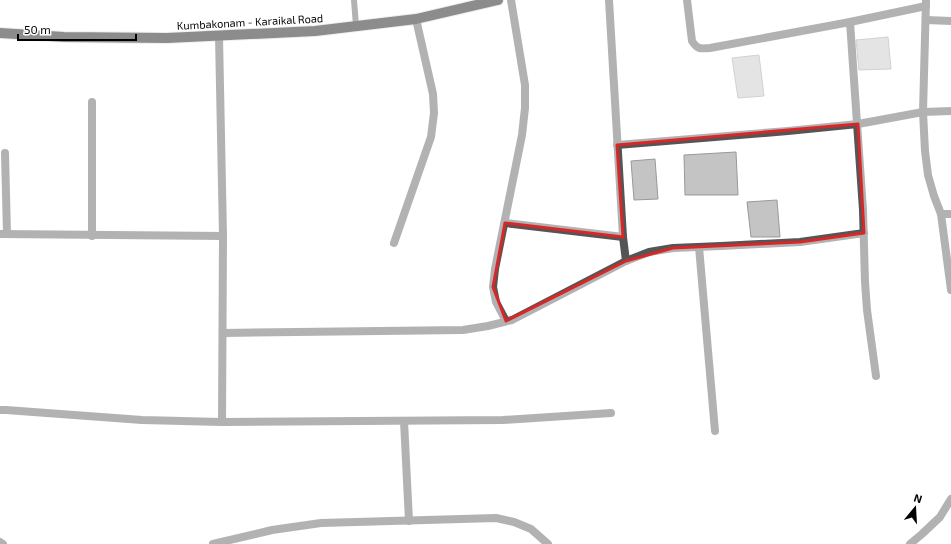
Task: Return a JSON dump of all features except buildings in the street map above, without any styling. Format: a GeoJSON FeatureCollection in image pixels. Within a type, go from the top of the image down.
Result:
{"type":"FeatureCollection","features":[{"type":"Feature","properties":{"kind":"main road","name":"Kumbakonam - Karaikal Road"},"geometry":{"type":"LineString","coordinates":[[0,33],[64,37],[167,38],[315,31],[416,19],[498,0]]}},
{"type":"Feature","properties":{"kind":"street"},"geometry":{"type":"LineString","coordinates":[[506,321],[496,302],[494,287],[495,269],[526,108],[525,86],[511,0]]}},
{"type":"Feature","properties":{"kind":"street"},"geometry":{"type":"LineString","coordinates":[[609,0],[617,145],[626,261]]}},
{"type":"Feature","properties":{"kind":"street"},"geometry":{"type":"LineString","coordinates":[[687,0],[692,41],[695,46],[702,49],[850,22],[926,3],[923,112],[925,151],[928,175],[941,214],[951,288]]}},
{"type":"Feature","properties":{"kind":"street"},"geometry":{"type":"LineString","coordinates":[[394,243],[431,137],[434,113],[432,94],[416,19]]}},
{"type":"Feature","properties":{"kind":"street"},"geometry":{"type":"LineString","coordinates":[[926,20],[951,21]]}},
{"type":"Feature","properties":{"kind":"street"},"geometry":{"type":"LineString","coordinates":[[850,22],[864,210],[865,289],[876,376]]}},
{"type":"Feature","properties":{"kind":"street"},"geometry":{"type":"LineString","coordinates":[[219,36],[223,236],[222,422]]}},
{"type":"Feature","properties":{"kind":"street"},"geometry":{"type":"LineString","coordinates":[[92,102],[92,236]]}},
{"type":"Feature","properties":{"kind":"street"},"geometry":{"type":"LineString","coordinates":[[617,145],[858,124],[923,112],[951,111]]}},
{"type":"Feature","properties":{"kind":"street"},"geometry":{"type":"LineString","coordinates":[[5,153],[3,234],[223,236]]}},
{"type":"Feature","properties":{"kind":"street"},"geometry":{"type":"LineString","coordinates":[[941,214],[951,214]]}},
{"type":"Feature","properties":{"kind":"street"},"geometry":{"type":"LineString","coordinates":[[505,223],[623,237]]}},
{"type":"Feature","properties":{"kind":"street"},"geometry":{"type":"LineString","coordinates":[[223,333],[463,330],[512,320],[626,261],[649,252],[673,248],[800,242],[864,233]]}},
{"type":"Feature","properties":{"kind":"street"},"geometry":{"type":"LineString","coordinates":[[699,247],[715,432]]}},
{"type":"Feature","properties":{"kind":"street"},"geometry":{"type":"LineString","coordinates":[[0,410],[142,420],[222,422],[503,420],[611,413]]}},
{"type":"Feature","properties":{"kind":"street"},"geometry":{"type":"LineString","coordinates":[[404,421],[409,521]]}},
{"type":"Feature","properties":{"kind":"street"},"geometry":{"type":"LineString","coordinates":[[910,544],[940,516],[951,499]]}},
{"type":"Feature","properties":{"kind":"street"},"geometry":{"type":"LineString","coordinates":[[213,544],[272,530],[321,523],[496,518],[514,522],[531,529],[548,544]]}},
{"type":"Feature","properties":{"kind":"lane"},"geometry":{"type":"LineString","coordinates":[[354,0],[356,26]]}},
{"type":"Feature","properties":{"kind":"highlighted area"},"geometry":{"type":"Polygon","coordinates":[[[858,124],[864,233],[800,242],[673,248],[626,261],[506,321],[493,287],[505,223],[623,237],[617,145],[858,124]]]}}]}
